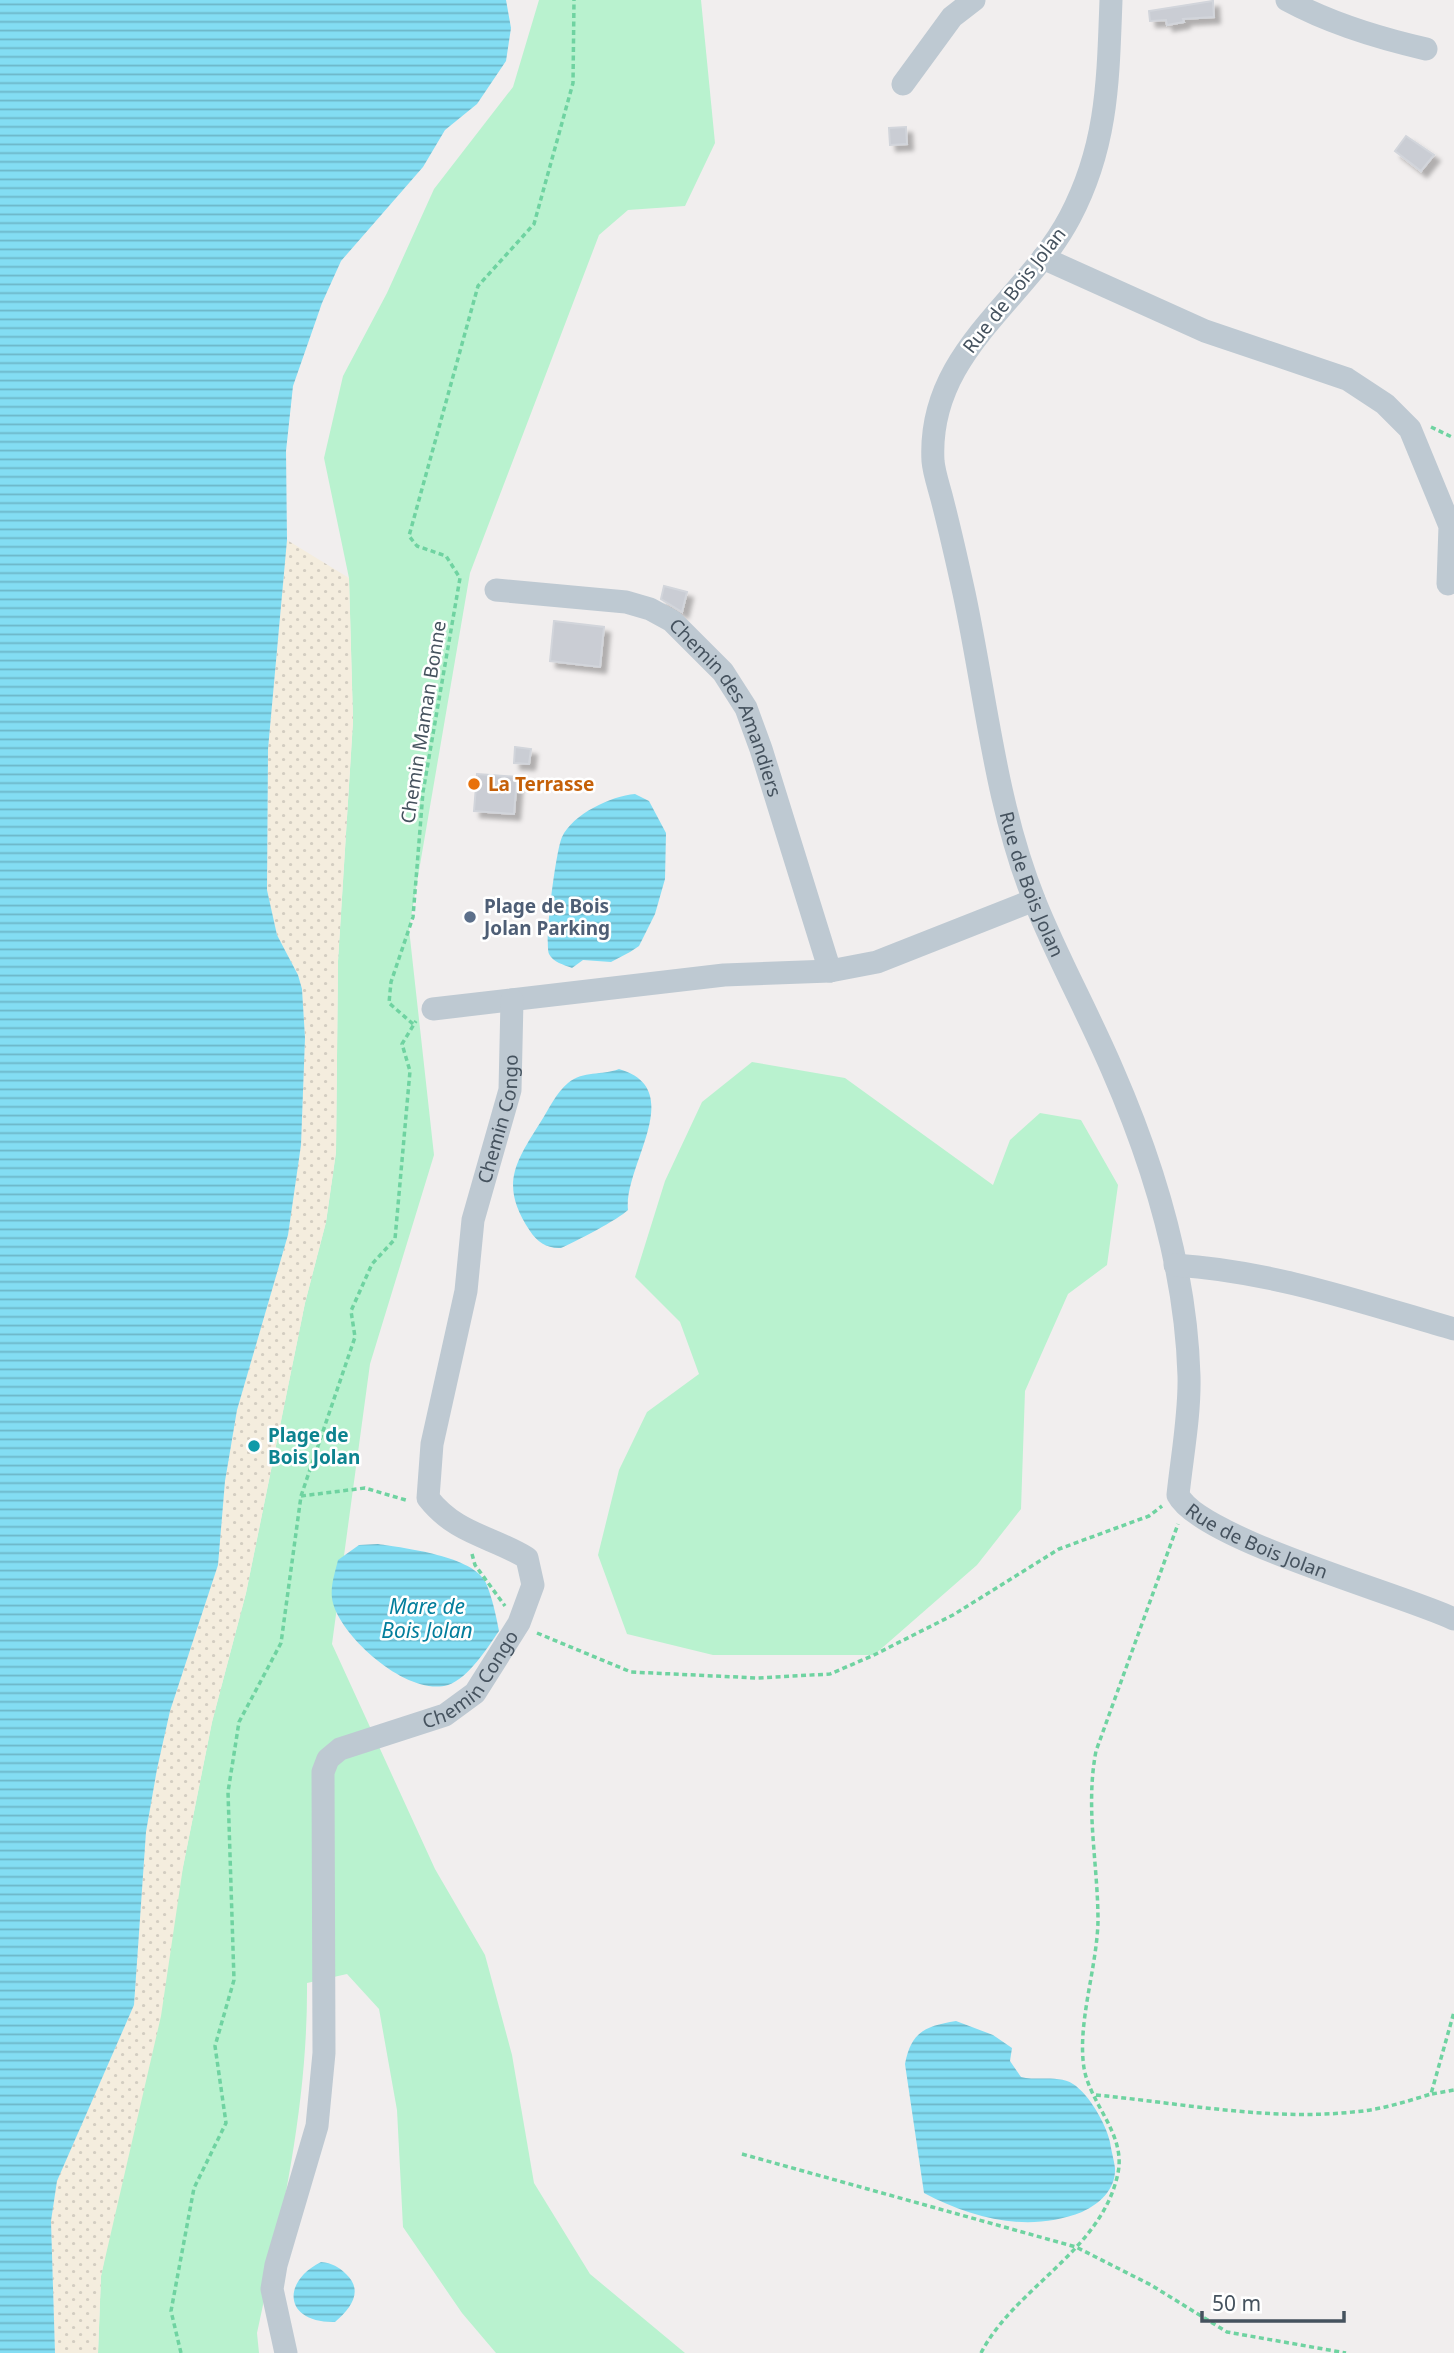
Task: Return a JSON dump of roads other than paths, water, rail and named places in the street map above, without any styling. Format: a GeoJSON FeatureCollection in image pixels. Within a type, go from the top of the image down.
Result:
{"type":"FeatureCollection","features":[{"type":"Feature","properties":{"kind":"street"},"geometry":{"type":"LineString","coordinates":[[903,84],[952,17],[974,0]]}},
{"type":"Feature","properties":{"kind":"street","name":"Rue de Bois Jolan"},"geometry":{"type":"LineString","coordinates":[[1111,0],[1108,101],[1095,162],[1069,219],[1043,258],[961,355],[939,408],[933,461],[965,596],[997,779],[1034,900],[1112,1068],[1144,1147],[1175,1265],[1184,1305],[1189,1380],[1181,1500],[1196,1516],[1272,1550],[1454,1619]]}},
{"type":"Feature","properties":{"kind":"street"},"geometry":{"type":"LineString","coordinates":[[1288,0],[1310,13],[1379,38],[1426,49]]}},
{"type":"Feature","properties":{"kind":"street"},"geometry":{"type":"LineString","coordinates":[[1043,258],[1205,331],[1347,379],[1385,404],[1410,429],[1450,526],[1448,584]]}},
{"type":"Feature","properties":{"kind":"street","name":"Chemin des Amandiers"},"geometry":{"type":"LineString","coordinates":[[496,590],[625,602],[650,609],[673,621],[723,672],[746,708],[761,749],[830,971]]}},
{"type":"Feature","properties":{"kind":"street"},"geometry":{"type":"LineString","coordinates":[[433,1009],[724,975],[830,971],[877,962],[1034,900]]}},
{"type":"Feature","properties":{"kind":"street","name":"Chemin Congo"},"geometry":{"type":"LineString","coordinates":[[286,2353],[272,2289],[276,2264],[317,2126],[324,2053],[323,1772],[328,1759],[340,1749],[445,1716],[475,1693],[519,1623],[533,1585],[527,1558],[501,1542],[467,1532],[441,1515],[428,1498],[432,1444],[466,1291],[473,1220],[510,1090],[512,1000]]}},
{"type":"Feature","properties":{"kind":"street"},"geometry":{"type":"LineString","coordinates":[[1175,1265],[1227,1268],[1276,1278],[1454,1329]]}},
{"type":"Feature","properties":{"kind":"water"},"geometry":{"type":"Polygon","coordinates":[[[0,0],[506,0],[511,28],[506,61],[477,104],[445,130],[423,167],[341,261],[322,303],[293,386],[286,451],[287,540],[268,749],[267,890],[277,935],[298,975],[302,989],[305,1038],[301,1145],[288,1235],[237,1410],[225,1481],[218,1565],[170,1711],[157,1769],[146,1832],[134,2005],[57,2181],[51,2221],[55,2353],[0,2353],[0,0]]]}},
{"type":"Feature","properties":{"kind":"water"},"geometry":{"type":"Polygon","coordinates":[[[635,794],[649,801],[666,833],[665,879],[655,914],[639,946],[630,952],[611,962],[583,960],[572,968],[551,957],[548,946],[551,896],[562,837],[575,821],[604,802],[635,794]]]}},
{"type":"Feature","properties":{"kind":"water"},"geometry":{"type":"Polygon","coordinates":[[[619,1069],[639,1079],[649,1093],[651,1111],[648,1131],[629,1192],[628,1210],[561,1248],[547,1246],[530,1231],[515,1201],[513,1188],[518,1163],[553,1102],[568,1083],[580,1076],[619,1069]]]}},
{"type":"Feature","properties":{"kind":"water","name":"Mare de Bois Jolan"},"geometry":{"type":"Polygon","coordinates":[[[378,1544],[453,1560],[468,1566],[486,1583],[499,1631],[477,1662],[456,1681],[448,1685],[432,1686],[396,1674],[363,1647],[339,1617],[332,1592],[338,1560],[359,1545],[378,1544]]]}},
{"type":"Feature","properties":{"kind":"water"},"geometry":{"type":"Polygon","coordinates":[[[956,2021],[993,2035],[1012,2048],[1010,2061],[1021,2077],[1067,2081],[1091,2102],[1108,2135],[1115,2168],[1110,2189],[1095,2205],[1062,2218],[1022,2222],[982,2216],[924,2193],[905,2064],[911,2044],[921,2032],[936,2025],[956,2021]]]}},
{"type":"Feature","properties":{"kind":"water"},"geometry":{"type":"Polygon","coordinates":[[[321,2262],[341,2269],[354,2287],[355,2293],[350,2305],[335,2322],[318,2321],[306,2316],[298,2309],[294,2300],[294,2290],[299,2280],[321,2262]]]}},
{"type":"Feature","properties":{"kind":"place","name":"La Terrasse"},"geometry":{"type":"Point","coordinates":[474,784]}},
{"type":"Feature","properties":{"kind":"place","name":"Plage de Bois Jolan Parking"},"geometry":{"type":"Point","coordinates":[470,917]}},
{"type":"Feature","properties":{"kind":"place","name":"Plage de Bois Jolan"},"geometry":{"type":"Point","coordinates":[254,1446]}}]}
